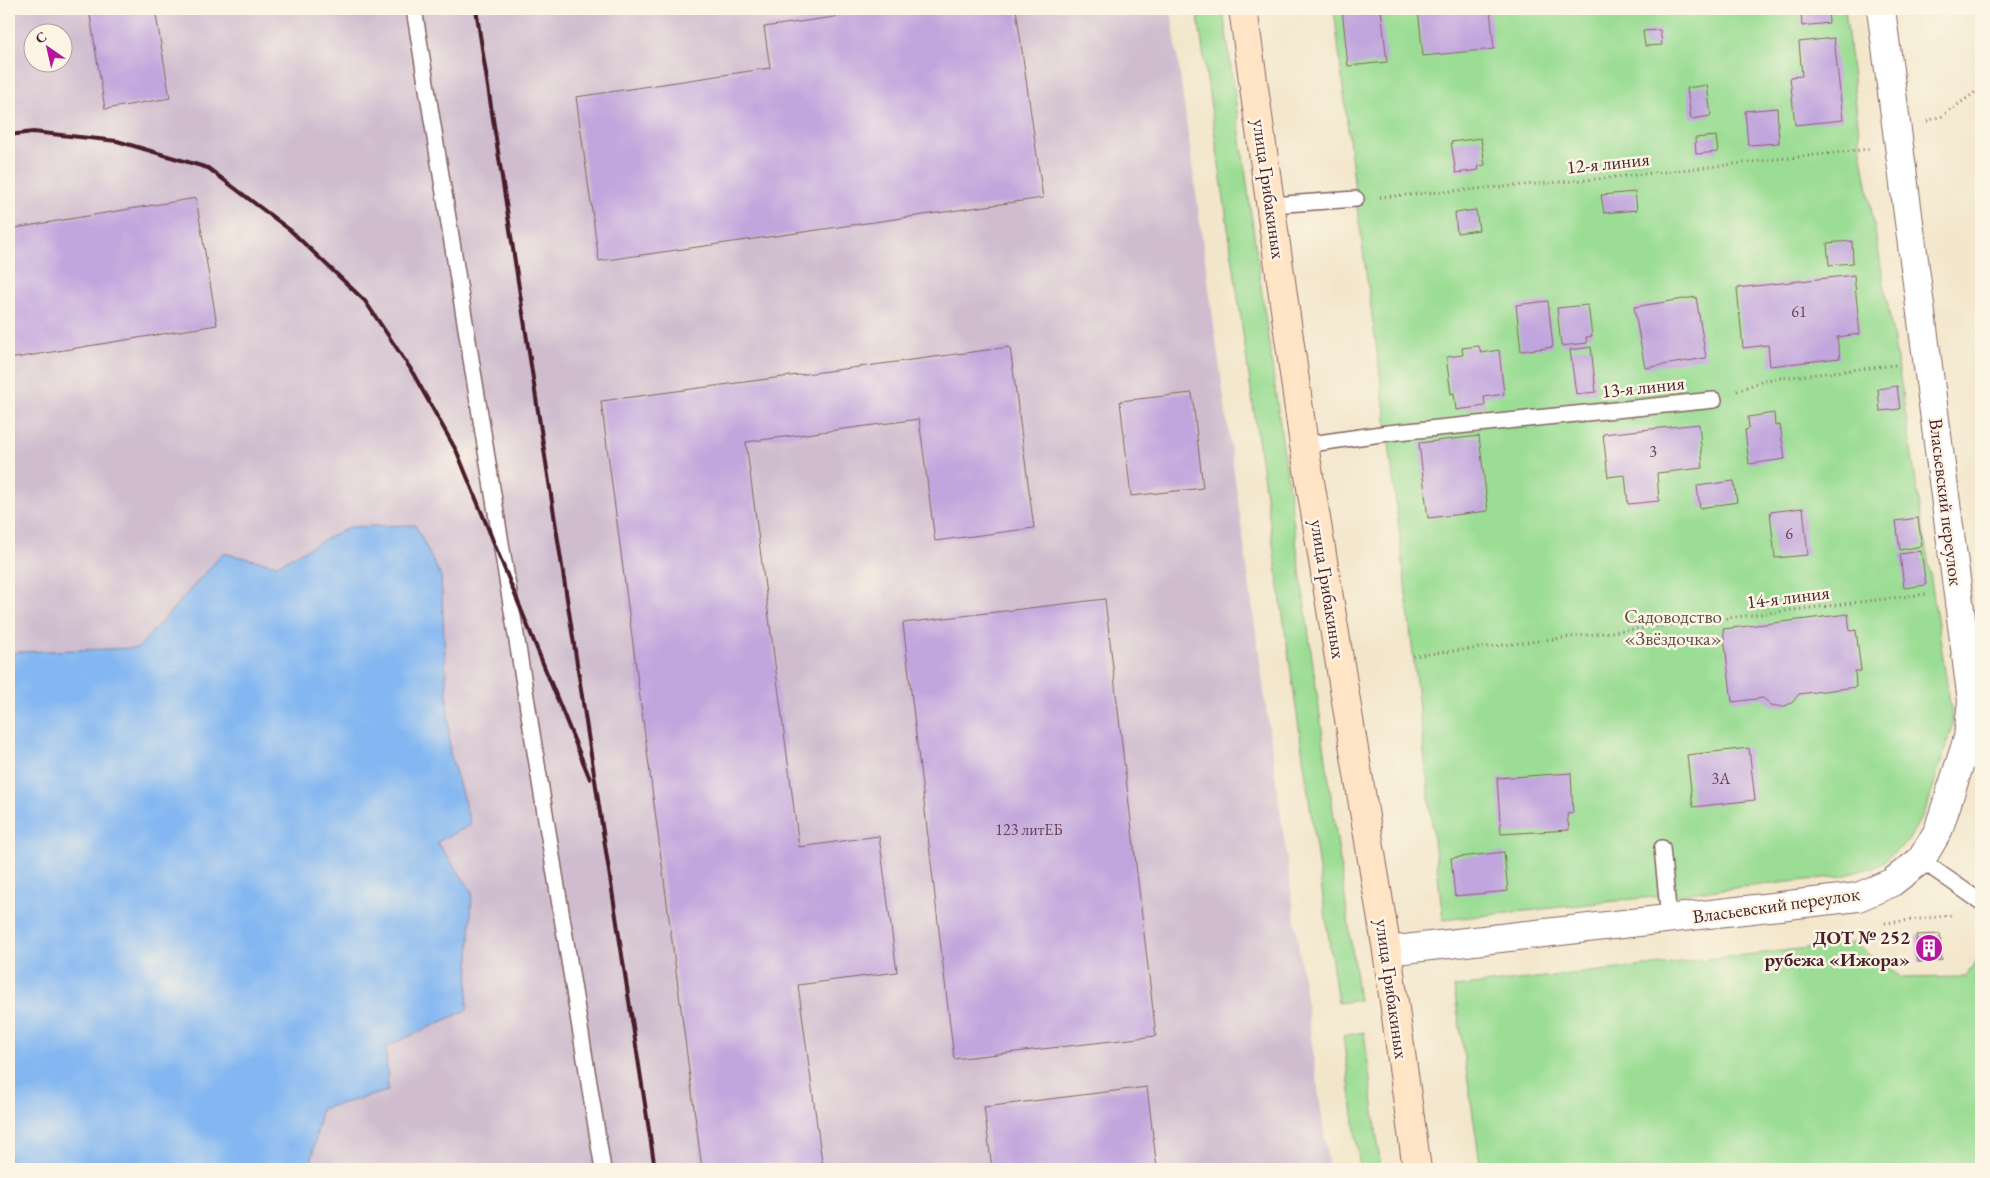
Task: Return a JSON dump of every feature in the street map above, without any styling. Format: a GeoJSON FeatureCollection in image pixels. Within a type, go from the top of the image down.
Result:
{"type":"FeatureCollection","features":[{"type":"Feature","properties":{"kind":"street","name":"улица Грибакиных"},"geometry":{"type":"LineString","coordinates":[[1243,9],[1304,445],[1387,951],[1417,1169]]}},
{"type":"Feature","properties":{"kind":"street","name":"Власьевский переулок"},"geometry":{"type":"LineString","coordinates":[[1387,951],[1858,897],[1891,883],[1921,860],[1938,831],[1968,738],[1976,700],[1958,591],[1881,9]]}},
{"type":"Feature","properties":{"kind":"lane"},"geometry":{"type":"LineString","coordinates":[[414,9],[603,1169]]}},
{"type":"Feature","properties":{"kind":"lane"},"geometry":{"type":"LineString","coordinates":[[1271,205],[1356,199]]}},
{"type":"Feature","properties":{"kind":"lane","name":"13-я линия"},"geometry":{"type":"LineString","coordinates":[[1304,445],[1388,433],[1714,400]]}},
{"type":"Feature","properties":{"kind":"lane"},"geometry":{"type":"LineString","coordinates":[[1662,848],[1669,919]]}},
{"type":"Feature","properties":{"kind":"lane"},"geometry":{"type":"LineString","coordinates":[[1921,860],[1981,902]]}},
{"type":"Feature","properties":{"kind":"path"},"geometry":{"type":"LineString","coordinates":[[1900,145],[1916,125],[1942,116],[1981,88]]}},
{"type":"Feature","properties":{"kind":"path","name":"12-я линия"},"geometry":{"type":"LineString","coordinates":[[1356,199],[1608,178],[1861,150]]}},
{"type":"Feature","properties":{"kind":"path"},"geometry":{"type":"LineString","coordinates":[[1714,400],[1764,380],[1898,365]]}},
{"type":"Feature","properties":{"kind":"path","name":"14-я линия"},"geometry":{"type":"LineString","coordinates":[[1413,656],[1958,591]]}},
{"type":"Feature","properties":{"kind":"shaded area"},"geometry":{"type":"Polygon","coordinates":[[[9,9],[1171,9],[1329,1169],[9,1169],[9,9]]]}},
{"type":"Feature","properties":{"kind":"green space"},"geometry":{"type":"Polygon","coordinates":[[[1197,9],[1223,9],[1359,1000],[1338,1003],[1197,9]]]}},
{"type":"Feature","properties":{"kind":"green space","name":"Садоводство «Звёздочка»"},"geometry":{"type":"Polygon","coordinates":[[[1334,9],[1845,9],[1861,150],[1898,365],[1953,723],[1927,807],[1908,841],[1879,865],[1843,876],[1443,920],[1388,433],[1356,199],[1334,9]]]}},
{"type":"Feature","properties":{"kind":"green space"},"geometry":{"type":"Polygon","coordinates":[[[1854,943],[1902,978],[1966,977],[1981,951],[1981,1169],[1481,1169],[1454,987],[1854,943]]]}},
{"type":"Feature","properties":{"kind":"green space"},"geometry":{"type":"Polygon","coordinates":[[[1364,1032],[1381,1169],[1360,1169],[1343,1036],[1364,1032]]]}},
{"type":"Feature","properties":{"kind":"water"},"geometry":{"type":"Polygon","coordinates":[[[415,525],[441,577],[450,753],[471,825],[437,842],[472,891],[467,1010],[386,1047],[388,1091],[321,1109],[310,1169],[9,1169],[9,655],[18,652],[138,648],[223,553],[277,565],[349,527],[415,525]]]}},
{"type":"Feature","properties":{"kind":"building"},"geometry":{"type":"Polygon","coordinates":[[[89,9],[155,9],[170,98],[105,109],[89,9]]]}},
{"type":"Feature","properties":{"kind":"building"},"geometry":{"type":"Polygon","coordinates":[[[890,9],[1016,9],[1043,198],[599,261],[576,97],[770,68],[764,27],[890,9]]]}},
{"type":"Feature","properties":{"kind":"building"},"geometry":{"type":"Polygon","coordinates":[[[1342,9],[1381,9],[1387,62],[1348,66],[1342,9]]]}},
{"type":"Feature","properties":{"kind":"building"},"geometry":{"type":"Polygon","coordinates":[[[1418,9],[1490,9],[1494,49],[1423,56],[1418,9]]]}},
{"type":"Feature","properties":{"kind":"building"},"geometry":{"type":"Polygon","coordinates":[[[1828,9],[1829,23],[1802,26],[1801,12],[1828,9]]]}},
{"type":"Feature","properties":{"kind":"building"},"geometry":{"type":"Polygon","coordinates":[[[1660,30],[1662,45],[1645,46],[1643,31],[1660,30]]]}},
{"type":"Feature","properties":{"kind":"building"},"geometry":{"type":"Polygon","coordinates":[[[1834,38],[1843,120],[1795,125],[1790,77],[1802,76],[1799,42],[1834,38]]]}},
{"type":"Feature","properties":{"kind":"building"},"geometry":{"type":"Polygon","coordinates":[[[1707,85],[1711,116],[1691,119],[1687,88],[1707,85]]]}},
{"type":"Feature","properties":{"kind":"building"},"geometry":{"type":"Polygon","coordinates":[[[1777,108],[1779,143],[1748,145],[1745,111],[1777,108]]]}},
{"type":"Feature","properties":{"kind":"building"},"geometry":{"type":"Polygon","coordinates":[[[1716,136],[1718,152],[1696,154],[1695,138],[1716,136]]]}},
{"type":"Feature","properties":{"kind":"building"},"geometry":{"type":"Polygon","coordinates":[[[1481,138],[1485,165],[1478,166],[1479,170],[1456,173],[1451,142],[1481,138]]]}},
{"type":"Feature","properties":{"kind":"building"},"geometry":{"type":"Polygon","coordinates":[[[1635,192],[1637,210],[1604,213],[1601,195],[1635,192]]]}},
{"type":"Feature","properties":{"kind":"building"},"geometry":{"type":"Polygon","coordinates":[[[196,198],[217,325],[9,359],[9,229],[196,198]]]}},
{"type":"Feature","properties":{"kind":"building"},"geometry":{"type":"Polygon","coordinates":[[[1476,210],[1479,230],[1457,233],[1455,213],[1476,210]]]}},
{"type":"Feature","properties":{"kind":"building"},"geometry":{"type":"Polygon","coordinates":[[[1852,241],[1853,263],[1829,265],[1827,243],[1852,241]]]}},
{"type":"Feature","properties":{"kind":"building"},"geometry":{"type":"Polygon","coordinates":[[[1854,275],[1860,334],[1837,337],[1840,358],[1770,366],[1768,345],[1743,348],[1737,288],[1854,275]]]}},
{"type":"Feature","properties":{"kind":"building"},"geometry":{"type":"Polygon","coordinates":[[[1696,297],[1706,358],[1645,368],[1634,307],[1696,297]]]}},
{"type":"Feature","properties":{"kind":"building"},"geometry":{"type":"Polygon","coordinates":[[[1548,301],[1553,347],[1521,351],[1516,305],[1548,301]]]}},
{"type":"Feature","properties":{"kind":"building"},"geometry":{"type":"Polygon","coordinates":[[[1588,305],[1592,336],[1586,337],[1587,343],[1561,346],[1557,308],[1588,305]]]}},
{"type":"Feature","properties":{"kind":"building"},"geometry":{"type":"Polygon","coordinates":[[[1479,346],[1481,353],[1499,350],[1504,394],[1484,397],[1485,406],[1456,410],[1454,393],[1451,394],[1446,357],[1463,355],[1462,348],[1479,346]]]}},
{"type":"Feature","properties":{"kind":"building"},"geometry":{"type":"Polygon","coordinates":[[[1010,347],[1034,528],[935,541],[919,419],[746,442],[799,847],[879,836],[897,972],[798,985],[823,1169],[702,1169],[601,401],[1010,347]]]}},
{"type":"Feature","properties":{"kind":"building"},"geometry":{"type":"Polygon","coordinates":[[[1591,347],[1596,392],[1576,394],[1570,350],[1591,347]]]}},
{"type":"Feature","properties":{"kind":"building"},"geometry":{"type":"Polygon","coordinates":[[[1897,386],[1900,409],[1880,411],[1878,389],[1897,386]]]}},
{"type":"Feature","properties":{"kind":"building"},"geometry":{"type":"Polygon","coordinates":[[[1192,393],[1203,488],[1131,496],[1120,401],[1192,393]]]}},
{"type":"Feature","properties":{"kind":"building"},"geometry":{"type":"Polygon","coordinates":[[[1774,413],[1775,426],[1780,425],[1785,459],[1749,464],[1745,430],[1749,429],[1748,417],[1774,413]]]}},
{"type":"Feature","properties":{"kind":"building"},"geometry":{"type":"Polygon","coordinates":[[[1699,424],[1703,468],[1657,473],[1659,501],[1628,504],[1625,475],[1608,477],[1603,434],[1699,424]]]}},
{"type":"Feature","properties":{"kind":"building"},"geometry":{"type":"Polygon","coordinates":[[[1479,436],[1488,511],[1428,518],[1419,443],[1479,436]]]}},
{"type":"Feature","properties":{"kind":"building"},"geometry":{"type":"Polygon","coordinates":[[[1734,481],[1737,502],[1700,508],[1697,486],[1734,481]]]}},
{"type":"Feature","properties":{"kind":"building"},"geometry":{"type":"Polygon","coordinates":[[[1803,508],[1808,555],[1775,558],[1770,512],[1803,508]]]}},
{"type":"Feature","properties":{"kind":"building"},"geometry":{"type":"Polygon","coordinates":[[[1918,518],[1922,546],[1900,550],[1896,521],[1918,518]]]}},
{"type":"Feature","properties":{"kind":"building"},"geometry":{"type":"Polygon","coordinates":[[[1921,551],[1926,585],[1904,588],[1900,554],[1921,551]]]}},
{"type":"Feature","properties":{"kind":"building"},"geometry":{"type":"Polygon","coordinates":[[[1105,599],[1156,1036],[954,1059],[903,623],[1105,599]]]}},
{"type":"Feature","properties":{"kind":"building"},"geometry":{"type":"Polygon","coordinates":[[[1848,614],[1850,631],[1856,630],[1861,671],[1855,671],[1856,687],[1799,694],[1793,702],[1783,707],[1771,705],[1763,698],[1732,702],[1723,629],[1848,614]]]}},
{"type":"Feature","properties":{"kind":"building"},"geometry":{"type":"Polygon","coordinates":[[[1749,748],[1755,800],[1693,807],[1687,755],[1749,748]]]}},
{"type":"Feature","properties":{"kind":"building"},"geometry":{"type":"Polygon","coordinates":[[[1571,773],[1573,813],[1567,814],[1569,830],[1501,834],[1497,778],[1571,773]]]}},
{"type":"Feature","properties":{"kind":"building"},"geometry":{"type":"Polygon","coordinates":[[[1504,852],[1508,891],[1455,896],[1451,858],[1504,852]]]}},
{"type":"Feature","properties":{"kind":"building","name":"ДОТ № 252 рубежа «Ижора»"},"geometry":{"type":"Polygon","coordinates":[[[1940,934],[1942,960],[1918,962],[1916,935],[1940,934]]]}},
{"type":"Feature","properties":{"kind":"building"},"geometry":{"type":"Polygon","coordinates":[[[1147,1087],[1157,1169],[992,1169],[984,1107],[1147,1087]]]}},
{"type":"Feature","properties":{"kind":"railway"},"geometry":{"type":"LineString","coordinates":[[476,9],[655,1169]]}},
{"type":"Feature","properties":{"kind":"railway"},"geometry":{"type":"LineString","coordinates":[[9,135],[33,132],[117,141],[208,168],[290,230],[365,301],[410,368],[457,452],[590,779]]}},
{"type":"Feature","properties":{"kind":"place","name":"ДОТ № 252 рубежа «Ижора»"},"geometry":{"type":"Point","coordinates":[1929,948]}}]}
